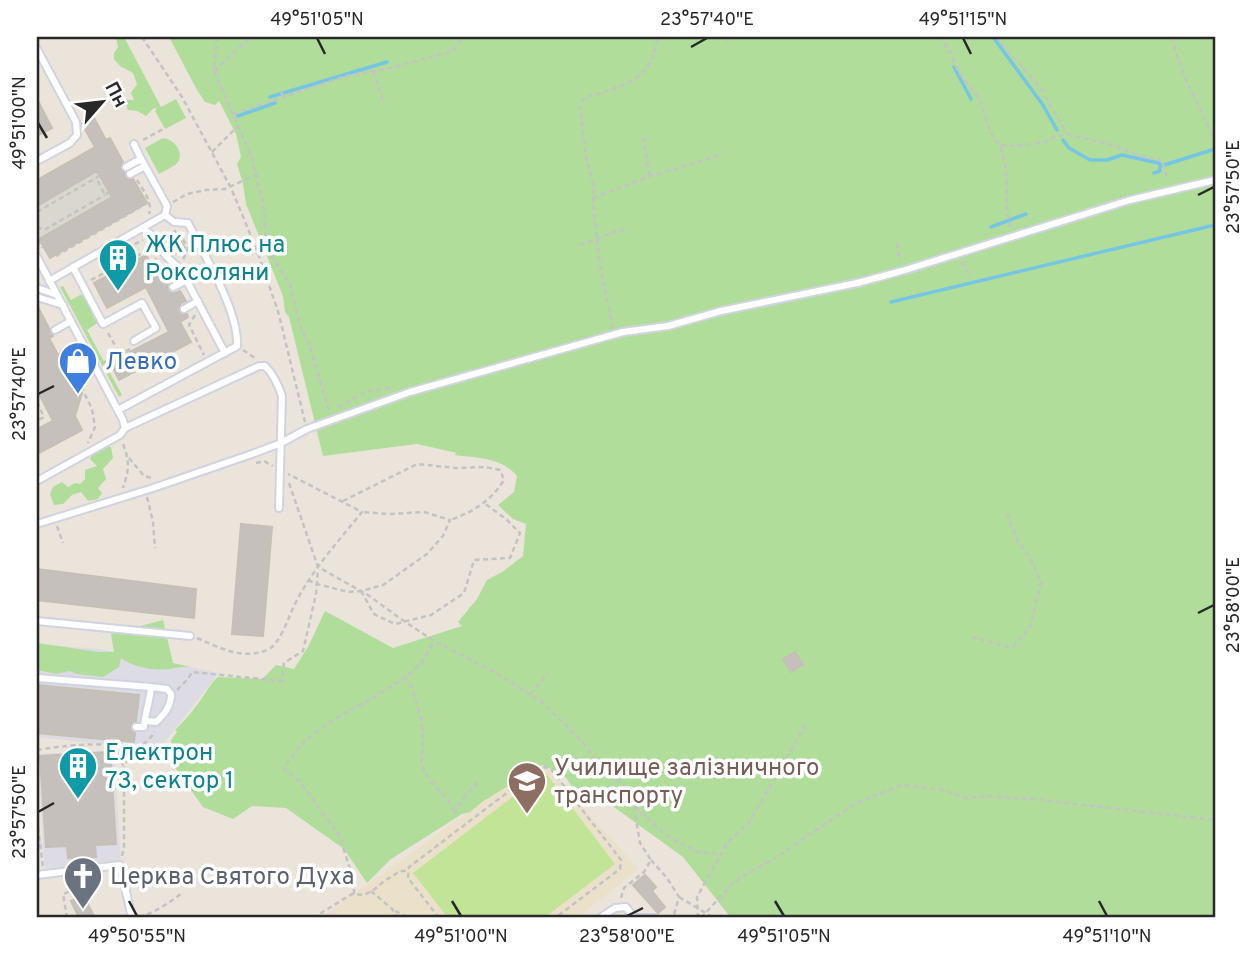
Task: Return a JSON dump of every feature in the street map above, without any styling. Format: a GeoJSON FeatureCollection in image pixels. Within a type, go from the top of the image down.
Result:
{"type":"FeatureCollection","features":[{"type":"Feature","properties":{"kind":"lane"},"geometry":{"type":"LineString","coordinates":[[37,49],[76,121],[77,135],[70,143],[37,161]]}},
{"type":"Feature","properties":{"kind":"lane"},"geometry":{"type":"LineString","coordinates":[[49,281],[165,215],[167,206],[134,145]]}},
{"type":"Feature","properties":{"kind":"lane"},"geometry":{"type":"LineString","coordinates":[[141,159],[128,171],[145,166]]}},
{"type":"Feature","properties":{"kind":"lane"},"geometry":{"type":"LineString","coordinates":[[37,524],[169,483],[281,443],[307,429],[410,392],[614,334],[668,326],[721,311],[857,283],[1130,200],[1215,180]]}},
{"type":"Feature","properties":{"kind":"lane"},"geometry":{"type":"LineString","coordinates":[[118,410],[237,346],[238,336],[225,296],[188,223],[174,222],[165,215]]}},
{"type":"Feature","properties":{"kind":"lane"},"geometry":{"type":"LineString","coordinates":[[142,228],[152,235],[166,256],[181,270],[195,302],[225,352]]}},
{"type":"Feature","properties":{"kind":"lane"},"geometry":{"type":"LineString","coordinates":[[37,257],[125,428]]}},
{"type":"Feature","properties":{"kind":"lane"},"geometry":{"type":"LineString","coordinates":[[73,267],[103,324],[142,303],[156,328],[134,341]]}},
{"type":"Feature","properties":{"kind":"lane"},"geometry":{"type":"LineString","coordinates":[[173,287],[184,281]]}},
{"type":"Feature","properties":{"kind":"lane"},"geometry":{"type":"LineString","coordinates":[[37,288],[57,295]]}},
{"type":"Feature","properties":{"kind":"lane"},"geometry":{"type":"LineString","coordinates":[[37,297],[62,305]]}},
{"type":"Feature","properties":{"kind":"lane"},"geometry":{"type":"LineString","coordinates":[[184,309],[195,302]]}},
{"type":"Feature","properties":{"kind":"lane"},"geometry":{"type":"LineString","coordinates":[[55,330],[71,321]]}},
{"type":"Feature","properties":{"kind":"lane"},"geometry":{"type":"LineString","coordinates":[[37,481],[120,435],[125,428],[258,366],[265,366],[278,384],[282,396],[279,508]]}},
{"type":"Feature","properties":{"kind":"lane"},"geometry":{"type":"LineString","coordinates":[[37,621],[190,636]]}},
{"type":"Feature","properties":{"kind":"lane"},"geometry":{"type":"LineString","coordinates":[[37,678],[167,689],[171,694],[171,701],[167,709],[152,722]]}},
{"type":"Feature","properties":{"kind":"lane"},"geometry":{"type":"LineString","coordinates":[[136,727],[144,727],[151,687]]}},
{"type":"Feature","properties":{"kind":"lane"},"geometry":{"type":"LineString","coordinates":[[40,874],[120,865],[132,917]]}},
{"type":"Feature","properties":{"kind":"lane"},"geometry":{"type":"LineString","coordinates":[[600,918],[615,908],[625,907],[634,918],[654,918]]}},
{"type":"Feature","properties":{"kind":"path"},"geometry":{"type":"LineString","coordinates":[[142,37],[182,97],[212,152],[256,248],[278,311],[307,429]]}},
{"type":"Feature","properties":{"kind":"path"},"geometry":{"type":"LineString","coordinates":[[217,37],[214,71],[251,155],[264,207],[266,248],[290,284],[300,326],[310,346],[331,421]]}},
{"type":"Feature","properties":{"kind":"path"},"geometry":{"type":"LineString","coordinates":[[214,71],[251,37]]}},
{"type":"Feature","properties":{"kind":"path"},"geometry":{"type":"LineString","coordinates":[[233,114],[346,76],[453,51],[463,37]]}},
{"type":"Feature","properties":{"kind":"path"},"geometry":{"type":"LineString","coordinates":[[614,334],[600,265],[593,206],[594,186],[586,157],[580,107],[585,97],[600,94],[636,79],[649,65],[658,37]]}},
{"type":"Feature","properties":{"kind":"path"},"geometry":{"type":"LineString","coordinates":[[726,37],[729,44]]}},
{"type":"Feature","properties":{"kind":"path"},"geometry":{"type":"LineString","coordinates":[[938,37],[951,51],[961,75],[981,104],[986,125],[1006,160],[1009,224]]}},
{"type":"Feature","properties":{"kind":"path"},"geometry":{"type":"LineString","coordinates":[[996,37],[1042,90],[1068,134]]}},
{"type":"Feature","properties":{"kind":"path"},"geometry":{"type":"LineString","coordinates":[[1171,37],[1184,75],[1215,141]]}},
{"type":"Feature","properties":{"kind":"path"},"geometry":{"type":"LineString","coordinates":[[373,71],[384,104]]}},
{"type":"Feature","properties":{"kind":"path"},"geometry":{"type":"LineString","coordinates":[[281,90],[283,97]]}},
{"type":"Feature","properties":{"kind":"path"},"geometry":{"type":"LineString","coordinates":[[212,152],[238,126]]}},
{"type":"Feature","properties":{"kind":"path"},"geometry":{"type":"LineString","coordinates":[[134,145],[165,128]]}},
{"type":"Feature","properties":{"kind":"path"},"geometry":{"type":"LineString","coordinates":[[999,145],[1016,146],[1045,142],[1068,134],[1111,145],[1162,162],[1168,181],[1161,193]]}},
{"type":"Feature","properties":{"kind":"path"},"geometry":{"type":"LineString","coordinates":[[643,137],[650,177]]}},
{"type":"Feature","properties":{"kind":"path"},"geometry":{"type":"LineString","coordinates":[[593,198],[723,154]]}},
{"type":"Feature","properties":{"kind":"path"},"geometry":{"type":"LineString","coordinates":[[167,206],[187,194],[225,189],[256,174]]}},
{"type":"Feature","properties":{"kind":"path"},"geometry":{"type":"LineString","coordinates":[[37,212],[100,175],[110,192],[44,230],[37,227]]}},
{"type":"Feature","properties":{"kind":"path"},"geometry":{"type":"LineString","coordinates":[[56,256],[149,202]]}},
{"type":"Feature","properties":{"kind":"path"},"geometry":{"type":"LineString","coordinates":[[580,245],[628,229]]}},
{"type":"Feature","properties":{"kind":"path"},"geometry":{"type":"LineString","coordinates":[[37,240],[44,252]]}},
{"type":"Feature","properties":{"kind":"path"},"geometry":{"type":"LineString","coordinates":[[897,243],[902,271]]}},
{"type":"Feature","properties":{"kind":"path"},"geometry":{"type":"LineString","coordinates":[[82,285],[150,249],[163,272],[176,273],[184,281]]}},
{"type":"Feature","properties":{"kind":"path"},"geometry":{"type":"LineString","coordinates":[[63,252],[68,261]]}},
{"type":"Feature","properties":{"kind":"path"},"geometry":{"type":"LineString","coordinates":[[956,254],[971,278]]}},
{"type":"Feature","properties":{"kind":"path"},"geometry":{"type":"LineString","coordinates":[[195,302],[197,312],[189,325],[204,354]]}},
{"type":"Feature","properties":{"kind":"path"},"geometry":{"type":"LineString","coordinates":[[103,324],[120,354]]}},
{"type":"Feature","properties":{"kind":"path"},"geometry":{"type":"LineString","coordinates":[[101,365],[142,343]]}},
{"type":"Feature","properties":{"kind":"path"},"geometry":{"type":"LineString","coordinates":[[237,346],[257,359],[262,366]]}},
{"type":"Feature","properties":{"kind":"path"},"geometry":{"type":"LineString","coordinates":[[90,356],[71,366],[89,401],[100,438]]}},
{"type":"Feature","properties":{"kind":"path"},"geometry":{"type":"LineString","coordinates":[[37,402],[44,417],[37,421]]}},
{"type":"Feature","properties":{"kind":"path"},"geometry":{"type":"LineString","coordinates":[[88,443],[95,427]]}},
{"type":"Feature","properties":{"kind":"path"},"geometry":{"type":"LineString","coordinates":[[120,435],[129,458],[144,476],[169,483]]}},
{"type":"Feature","properties":{"kind":"path"},"geometry":{"type":"LineString","coordinates":[[120,498],[128,474],[129,458]]}},
{"type":"Feature","properties":{"kind":"path"},"geometry":{"type":"LineString","coordinates":[[253,464],[264,461],[280,470],[342,502],[362,512],[424,512],[450,520],[470,514],[497,491],[503,480],[500,470],[485,467],[456,468],[417,464],[342,502]]}},
{"type":"Feature","properties":{"kind":"path"},"geometry":{"type":"LineString","coordinates":[[171,694],[188,680],[192,672],[282,681],[284,663],[303,651],[316,594],[318,567],[287,478],[290,467]]}},
{"type":"Feature","properties":{"kind":"path"},"geometry":{"type":"LineString","coordinates":[[145,491],[153,522],[155,548]]}},
{"type":"Feature","properties":{"kind":"path"},"geometry":{"type":"LineString","coordinates":[[361,591],[374,614],[395,624],[431,615],[464,593],[474,560],[510,558],[520,533],[484,503]]}},
{"type":"Feature","properties":{"kind":"path"},"geometry":{"type":"LineString","coordinates":[[190,636],[237,654],[256,653],[272,648],[308,580],[362,512]]}},
{"type":"Feature","properties":{"kind":"path"},"geometry":{"type":"LineString","coordinates":[[972,637],[1012,649],[1030,627],[1041,582],[1030,557],[1017,540],[1007,513]]}},
{"type":"Feature","properties":{"kind":"path"},"geometry":{"type":"LineString","coordinates":[[55,519],[63,543]]}},
{"type":"Feature","properties":{"kind":"path"},"geometry":{"type":"LineString","coordinates":[[308,580],[348,592],[383,585],[427,554],[443,536],[450,520]]}},
{"type":"Feature","properties":{"kind":"path"},"geometry":{"type":"LineString","coordinates":[[318,567],[361,591],[434,641],[469,658],[542,702],[583,742],[610,777],[623,783],[633,805],[667,836],[698,852],[721,854]]}},
{"type":"Feature","properties":{"kind":"path"},"geometry":{"type":"LineString","coordinates":[[354,894],[354,881],[339,835],[300,782],[284,769],[292,755],[329,722],[386,691],[423,662],[434,641]]}},
{"type":"Feature","properties":{"kind":"path"},"geometry":{"type":"LineString","coordinates":[[530,694],[548,674]]}},
{"type":"Feature","properties":{"kind":"path"},"geometry":{"type":"LineString","coordinates":[[405,677],[412,687],[422,723],[421,765],[432,783],[446,797],[455,814],[466,793],[479,780]]}},
{"type":"Feature","properties":{"kind":"path"},"geometry":{"type":"LineString","coordinates":[[120,865],[124,848],[124,768],[128,757],[157,730],[152,722]]}},
{"type":"Feature","properties":{"kind":"path"},"geometry":{"type":"LineString","coordinates":[[699,918],[697,897],[728,842],[749,823],[807,722]]}},
{"type":"Feature","properties":{"kind":"path"},"geometry":{"type":"LineString","coordinates":[[37,750],[96,745],[136,749]]}},
{"type":"Feature","properties":{"kind":"path"},"geometry":{"type":"LineString","coordinates":[[116,745],[124,768]]}},
{"type":"Feature","properties":{"kind":"path"},"geometry":{"type":"LineString","coordinates":[[439,918],[408,878],[409,867],[541,767],[550,768],[621,860],[620,869],[555,918]]}},
{"type":"Feature","properties":{"kind":"path"},"geometry":{"type":"LineString","coordinates":[[699,918],[732,884],[745,875],[772,860],[856,803],[902,785],[944,790],[965,798],[987,796],[1041,800],[1215,821]]}},
{"type":"Feature","properties":{"kind":"path"},"geometry":{"type":"LineString","coordinates":[[633,805],[640,843],[651,860],[679,897],[714,918]]}},
{"type":"Feature","properties":{"kind":"path"},"geometry":{"type":"LineString","coordinates":[[37,819],[40,874]]}},
{"type":"Feature","properties":{"kind":"path"},"geometry":{"type":"LineString","coordinates":[[618,908],[624,888],[644,872],[651,860]]}},
{"type":"Feature","properties":{"kind":"path"},"geometry":{"type":"LineString","coordinates":[[313,918],[343,898],[354,894],[364,895],[400,871],[409,871]]}},
{"type":"Feature","properties":{"kind":"path"},"geometry":{"type":"LineString","coordinates":[[67,918],[63,894],[76,890]]}},
{"type":"Feature","properties":{"kind":"path"},"geometry":{"type":"LineString","coordinates":[[371,891],[398,918]]}},
{"type":"Feature","properties":{"kind":"path"},"geometry":{"type":"LineString","coordinates":[[132,917],[148,914],[182,893]]}},
{"type":"Feature","properties":{"kind":"path"},"geometry":{"type":"LineString","coordinates":[[673,918],[679,897]]}},
{"type":"Feature","properties":{"kind":"path"},"geometry":{"type":"LineString","coordinates":[[391,909],[410,918]]}},
{"type":"Feature","properties":{"kind":"shaded area"},"geometry":{"type":"Polygon","coordinates":[[[97,171],[112,197],[39,239],[37,206],[97,171]]]}},
{"type":"Feature","properties":{"kind":"shaded area"},"geometry":{"type":"Polygon","coordinates":[[[37,644],[99,649],[219,673],[158,750],[37,737],[37,644]]]}},
{"type":"Feature","properties":{"kind":"shaded area","name":"Електрон 73, сектор 1"},"geometry":{"type":"Polygon","coordinates":[[[114,750],[121,863],[45,868],[43,847],[37,849],[37,833],[43,845],[38,754],[114,750]]]}},
{"type":"Feature","properties":{"kind":"shaded area","name":"Училище залізничного транспорту"},"geometry":{"type":"Polygon","coordinates":[[[540,760],[639,869],[577,918],[320,918],[540,760]]]}},
{"type":"Feature","properties":{"kind":"green space"},"geometry":{"type":"Polygon","coordinates":[[[116,37],[124,37],[161,107],[176,99],[186,118],[165,129],[155,111],[157,109],[154,108],[146,116],[128,110],[125,100],[134,100],[131,93],[137,84],[133,73],[114,59],[118,47],[116,37]]]}},
{"type":"Feature","properties":{"kind":"green space"},"geometry":{"type":"Polygon","coordinates":[[[169,37],[1215,37],[1215,918],[731,918],[683,857],[596,794],[579,796],[563,774],[542,765],[391,859],[367,883],[344,849],[286,808],[252,806],[233,819],[203,807],[174,766],[171,740],[177,732],[175,730],[218,677],[262,679],[276,665],[294,669],[325,611],[393,648],[462,626],[458,622],[477,599],[487,580],[523,556],[526,524],[513,519],[498,505],[514,492],[517,476],[496,462],[454,455],[457,453],[417,444],[323,456],[283,296],[246,204],[237,164],[241,157],[236,134],[219,101],[215,105],[205,102],[169,37]]]}},
{"type":"Feature","properties":{"kind":"green space"},"geometry":{"type":"Polygon","coordinates":[[[163,138],[176,145],[180,156],[176,164],[159,174],[145,148],[163,138]]]}},
{"type":"Feature","properties":{"kind":"green space"},"geometry":{"type":"Polygon","coordinates":[[[63,286],[71,300],[84,293],[99,322],[87,330],[122,395],[119,397],[60,287],[63,286]]]}},
{"type":"Feature","properties":{"kind":"green space"},"geometry":{"type":"Polygon","coordinates":[[[104,446],[111,447],[113,458],[103,469],[106,479],[98,488],[102,493],[98,499],[88,501],[81,492],[72,495],[63,504],[54,505],[50,494],[53,487],[62,482],[68,487],[75,483],[80,484],[85,479],[85,470],[97,466],[90,459],[93,453],[104,446]]]}},
{"type":"Feature","properties":{"kind":"green space"},"geometry":{"type":"Polygon","coordinates":[[[163,620],[173,663],[192,667],[150,669],[121,658],[119,667],[103,677],[70,671],[56,674],[37,670],[37,643],[114,652],[111,634],[163,620]]]}},
{"type":"Feature","properties":{"kind":"green space","name":"Училище залізничного транспорту"},"geometry":{"type":"Polygon","coordinates":[[[545,772],[615,864],[544,918],[448,918],[413,873],[545,772]]]}},
{"type":"Feature","properties":{"kind":"building"},"geometry":{"type":"Polygon","coordinates":[[[37,99],[52,128],[37,136],[37,99]]]}},
{"type":"Feature","properties":{"kind":"building"},"geometry":{"type":"Polygon","coordinates":[[[94,118],[106,140],[110,138],[123,162],[120,167],[125,172],[125,177],[133,179],[147,203],[50,258],[39,239],[112,197],[97,171],[37,206],[37,180],[95,147],[82,124],[94,118]]]}},
{"type":"Feature","properties":{"kind":"building"},"geometry":{"type":"Polygon","coordinates":[[[175,231],[185,248],[173,255],[163,238],[175,231]]]}},
{"type":"Feature","properties":{"kind":"building","name":"ЖК Плюс на Роксоляни"},"geometry":{"type":"Polygon","coordinates":[[[146,255],[164,281],[168,279],[170,282],[168,290],[176,293],[180,291],[186,301],[181,303],[178,310],[187,314],[188,317],[180,322],[191,342],[119,380],[110,362],[169,332],[146,287],[107,308],[94,283],[146,255]]]}},
{"type":"Feature","properties":{"kind":"building"},"geometry":{"type":"Polygon","coordinates":[[[37,305],[53,336],[49,338],[58,355],[61,353],[82,393],[75,416],[82,430],[37,454],[37,429],[53,421],[37,390],[37,305]]]}},
{"type":"Feature","properties":{"kind":"building"},"geometry":{"type":"Polygon","coordinates":[[[241,524],[272,527],[263,636],[232,634],[241,524]]]}},
{"type":"Feature","properties":{"kind":"building"},"geometry":{"type":"Polygon","coordinates":[[[37,569],[196,589],[194,618],[37,600],[37,569]]]}},
{"type":"Feature","properties":{"kind":"building"},"geometry":{"type":"Polygon","coordinates":[[[795,652],[803,665],[791,672],[783,659],[795,652]]]}},
{"type":"Feature","properties":{"kind":"building"},"geometry":{"type":"Polygon","coordinates":[[[37,685],[139,695],[136,721],[130,726],[135,733],[134,742],[37,733],[37,685]]]}},
{"type":"Feature","properties":{"kind":"building","name":"Електрон 73, сектор 1"},"geometry":{"type":"Polygon","coordinates":[[[110,752],[116,844],[95,845],[96,857],[68,858],[67,846],[46,847],[40,756],[110,752]]]}},
{"type":"Feature","properties":{"kind":"building"},"geometry":{"type":"Polygon","coordinates":[[[645,875],[656,887],[652,891],[665,907],[658,913],[633,885],[645,875]]]}},
{"type":"Feature","properties":{"kind":"building","name":"Церква Святого Духа"},"geometry":{"type":"Polygon","coordinates":[[[83,895],[95,918],[79,918],[71,901],[83,895]]]}},
{"type":"Feature","properties":{"kind":"waterway"},"geometry":{"type":"LineString","coordinates":[[993,37],[1043,105],[1057,130]]}},
{"type":"Feature","properties":{"kind":"waterway"},"geometry":{"type":"LineString","coordinates":[[270,97],[387,62]]}},
{"type":"Feature","properties":{"kind":"waterway"},"geometry":{"type":"LineString","coordinates":[[954,67],[971,99]]}},
{"type":"Feature","properties":{"kind":"waterway"},"geometry":{"type":"LineString","coordinates":[[238,116],[275,103]]}},
{"type":"Feature","properties":{"kind":"waterway"},"geometry":{"type":"LineString","coordinates":[[1063,140],[1069,148],[1090,160],[1107,160],[1122,155],[1160,164],[1160,171],[1154,173]]}},
{"type":"Feature","properties":{"kind":"waterway"},"geometry":{"type":"LineString","coordinates":[[1161,166],[1215,149]]}},
{"type":"Feature","properties":{"kind":"waterway"},"geometry":{"type":"LineString","coordinates":[[991,227],[1026,214]]}},
{"type":"Feature","properties":{"kind":"waterway"},"geometry":{"type":"LineString","coordinates":[[891,302],[1215,225]]}},
{"type":"Feature","properties":{"kind":"place","name":"ЖК Плюс на Роксоляни"},"geometry":{"type":"Point","coordinates":[118,292]}},
{"type":"Feature","properties":{"kind":"place","name":"Левко"},"geometry":{"type":"Point","coordinates":[78,395]}},
{"type":"Feature","properties":{"kind":"place","name":"Електрон 73, сектор 1"},"geometry":{"type":"Point","coordinates":[78,800]}},
{"type":"Feature","properties":{"kind":"place","name":"Училище залізничного транспорту"},"geometry":{"type":"Point","coordinates":[527,815]}},
{"type":"Feature","properties":{"kind":"place","name":"Церква Святого Духа"},"geometry":{"type":"Point","coordinates":[83,910]}}]}
